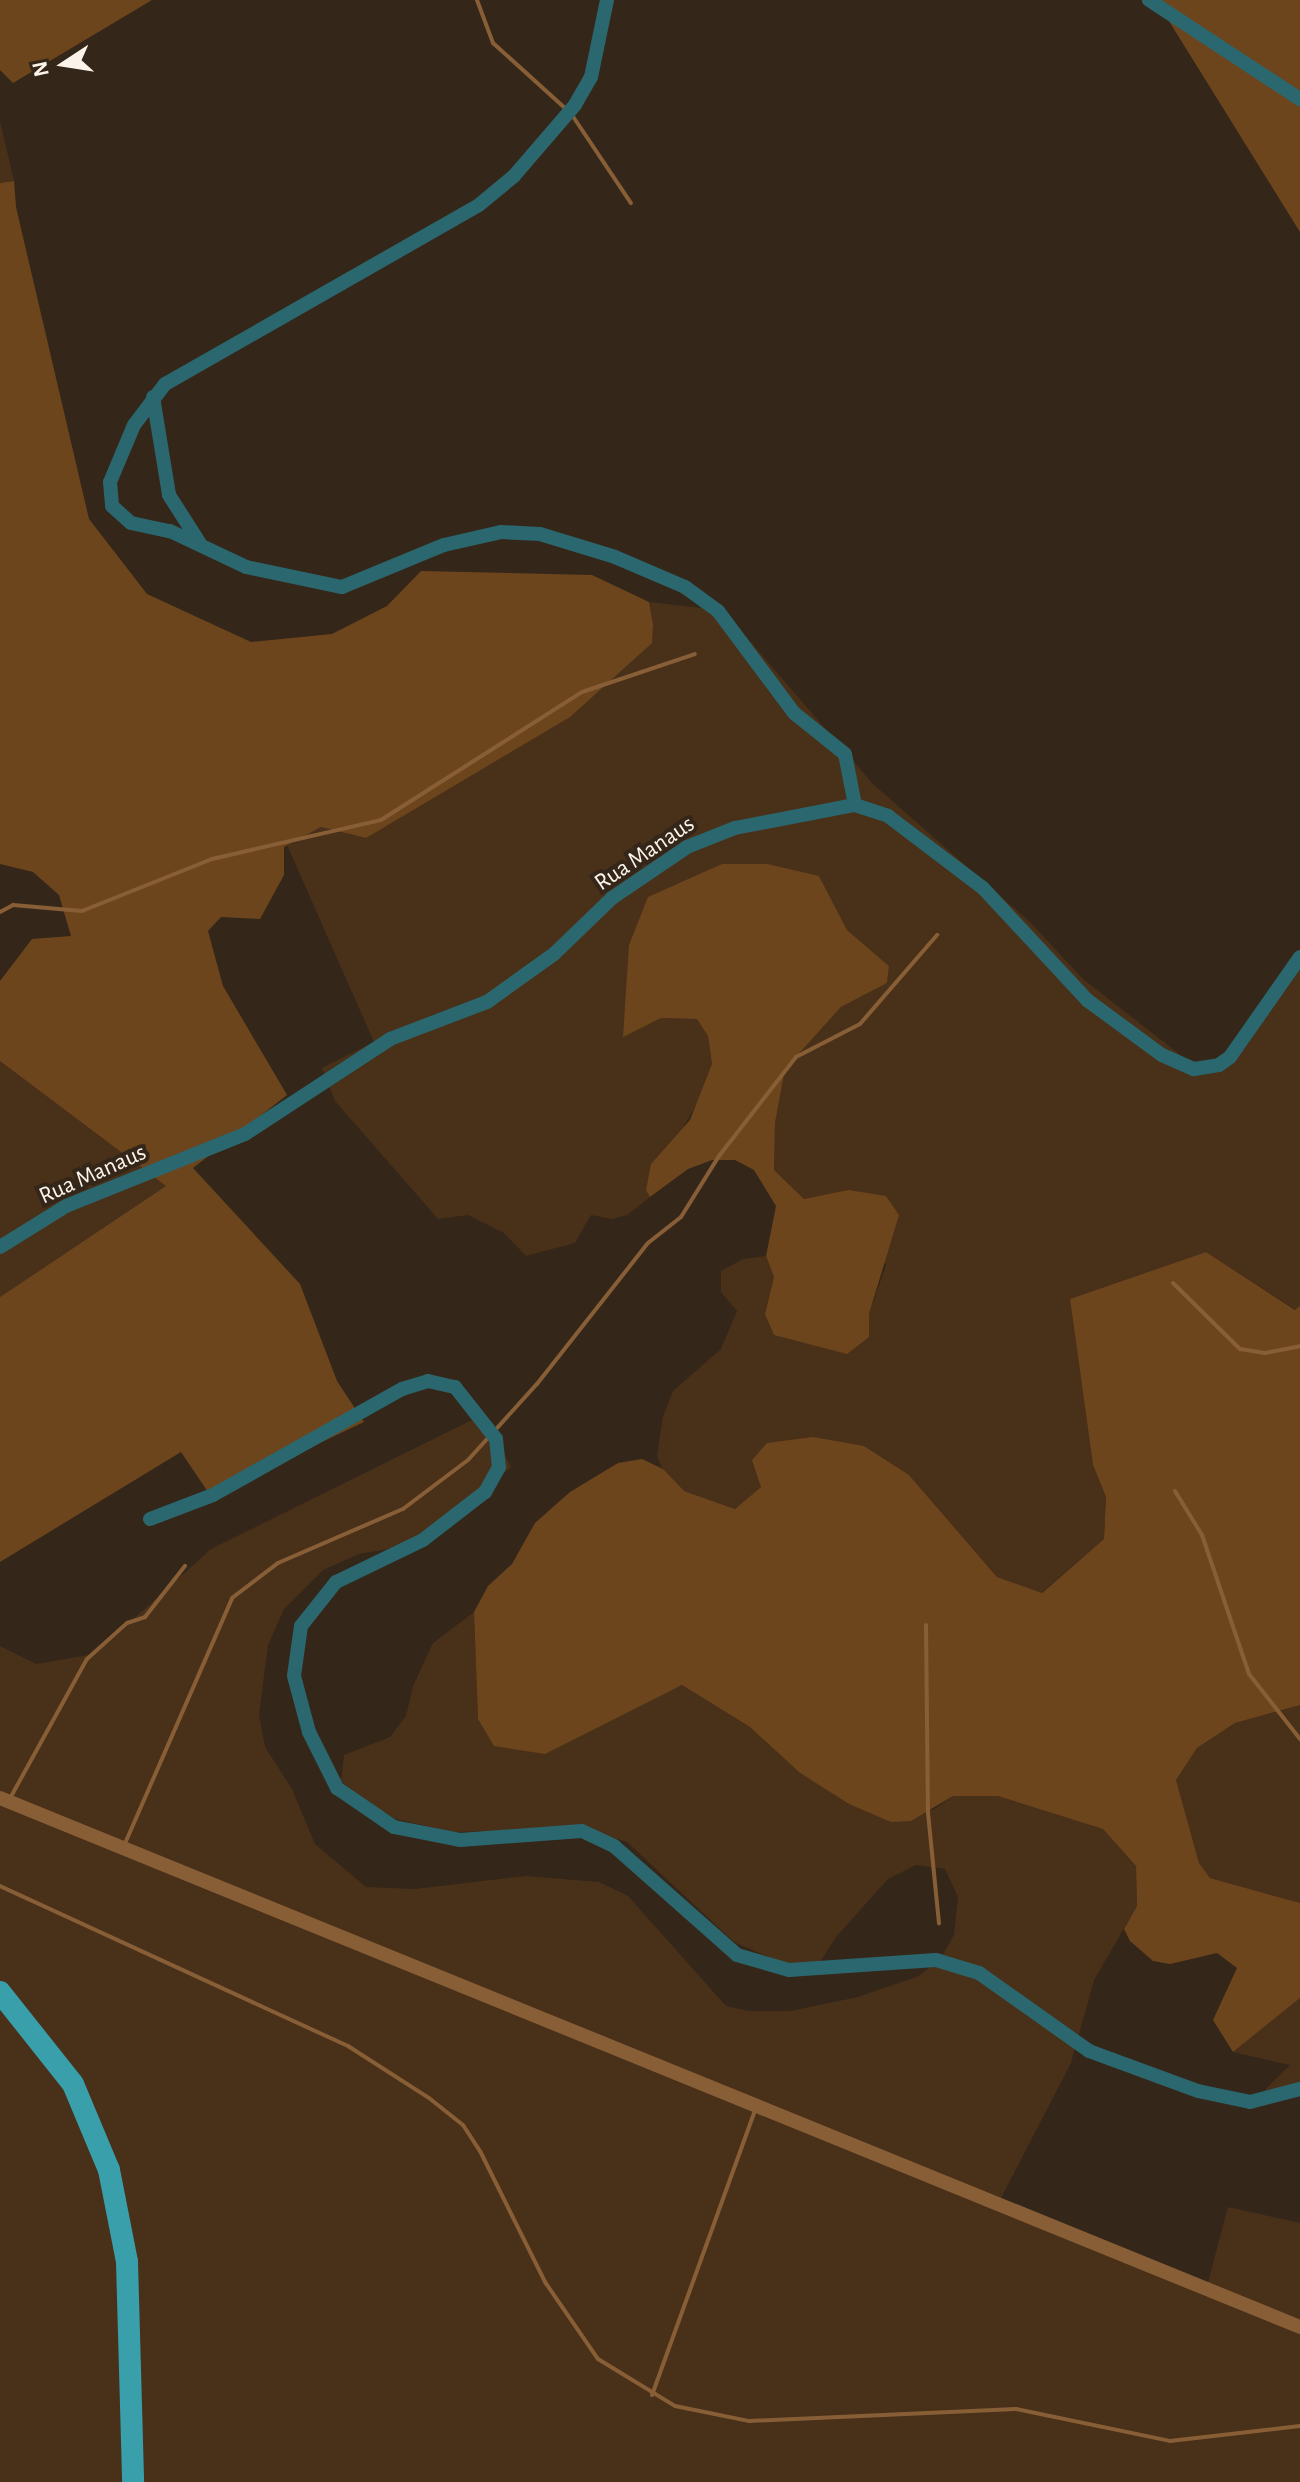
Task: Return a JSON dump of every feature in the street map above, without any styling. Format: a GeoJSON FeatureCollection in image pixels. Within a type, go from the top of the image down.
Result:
{"type":"FeatureCollection","features":[{"type":"Feature","properties":{"kind":"main road"},"geometry":{"type":"LineString","coordinates":[[0,1992],[73,2084],[114,2185],[129,2293],[133,2482]]}},
{"type":"Feature","properties":{"kind":"street"},"geometry":{"type":"LineString","coordinates":[[607,0],[591,77],[568,115],[514,176],[479,205],[241,339],[153,395],[134,425],[110,482],[112,506],[131,523],[199,542],[246,567],[342,587],[431,550],[501,532],[540,534],[615,557],[685,587],[718,611],[794,713],[845,754],[855,805],[888,816],[983,888],[1055,971],[1087,1000],[1185,1066],[1207,1069],[1230,1057],[1300,957]]}},
{"type":"Feature","properties":{"kind":"street"},"geometry":{"type":"LineString","coordinates":[[1149,0],[1300,99]]}},
{"type":"Feature","properties":{"kind":"street"},"geometry":{"type":"LineString","coordinates":[[153,395],[152,415],[169,495],[199,542]]}},
{"type":"Feature","properties":{"kind":"street","name":"Rua Manaus"},"geometry":{"type":"LineString","coordinates":[[0,1247],[66,1206],[245,1134],[363,1054],[506,991],[612,898],[687,847],[735,828],[855,805]]}},
{"type":"Feature","properties":{"kind":"street"},"geometry":{"type":"LineString","coordinates":[[150,1519],[213,1495],[402,1389],[428,1381],[455,1387],[496,1439],[499,1467],[485,1492],[423,1540],[336,1582],[301,1626],[294,1676],[309,1732],[337,1788],[394,1827],[460,1840],[582,1831],[614,1846],[737,1955],[789,1970],[936,1960],[979,1973],[1089,2051],[1198,2091],[1250,2102],[1300,2089]]}},
{"type":"Feature","properties":{"kind":"shaded area"},"geometry":{"type":"Polygon","coordinates":[[[0,0],[152,0],[13,83],[0,70],[0,0]]]}},
{"type":"Feature","properties":{"kind":"shaded area"},"geometry":{"type":"Polygon","coordinates":[[[1155,0],[1300,0],[1300,232],[1159,5],[1155,0]]]}},
{"type":"Feature","properties":{"kind":"shaded area"},"geometry":{"type":"Polygon","coordinates":[[[0,121],[14,181],[0,183],[0,121]]]}},
{"type":"Feature","properties":{"kind":"shaded area"},"geometry":{"type":"Polygon","coordinates":[[[14,181],[16,207],[89,519],[147,594],[251,642],[332,634],[387,606],[421,571],[592,575],[649,602],[653,624],[652,643],[570,717],[366,838],[321,827],[284,847],[284,875],[260,919],[221,917],[208,931],[223,986],[287,1095],[193,1168],[300,1284],[337,1381],[364,1422],[210,1495],[181,1452],[0,1562],[0,1297],[166,1186],[0,1061],[0,981],[32,939],[71,936],[59,895],[33,872],[0,864],[0,183],[14,181]]]}},
{"type":"Feature","properties":{"kind":"shaded area"},"geometry":{"type":"Polygon","coordinates":[[[649,602],[702,608],[742,632],[873,784],[1030,922],[1083,979],[1192,1064],[1232,1065],[1300,967],[1300,1306],[1296,1310],[1206,1252],[1070,1299],[1093,1465],[1106,1497],[1104,1539],[1041,1593],[997,1577],[909,1475],[864,1446],[761,1487],[735,1509],[684,1491],[666,1477],[657,1456],[663,1416],[673,1391],[721,1349],[737,1311],[721,1292],[721,1271],[743,1259],[766,1256],[774,1277],[765,1314],[869,1337],[869,1314],[886,1265],[848,1190],[804,1199],[774,1170],[775,1123],[785,1069],[841,1007],[887,983],[889,966],[847,930],[819,876],[722,864],[693,879],[624,1036],[661,1018],[698,1019],[708,1036],[712,1064],[707,1087],[646,1190],[650,1197],[627,1215],[612,1219],[591,1215],[575,1243],[526,1256],[504,1233],[468,1215],[438,1219],[335,1101],[322,1068],[374,1042],[287,845],[321,827],[366,838],[653,624],[649,602]]]}},
{"type":"Feature","properties":{"kind":"shaded area"},"geometry":{"type":"Polygon","coordinates":[[[722,864],[767,864],[819,876],[847,930],[889,966],[887,983],[841,1007],[785,1069],[775,1123],[774,1170],[804,1199],[848,1190],[886,1196],[899,1215],[869,1314],[869,1337],[847,1354],[774,1335],[765,1314],[774,1277],[766,1256],[776,1206],[754,1170],[735,1160],[712,1160],[688,1169],[650,1197],[646,1190],[651,1164],[690,1120],[712,1064],[708,1036],[697,1019],[661,1018],[623,1037],[629,945],[648,897],[722,864]]]}},
{"type":"Feature","properties":{"kind":"shaded area"},"geometry":{"type":"Polygon","coordinates":[[[0,1061],[166,1186],[0,1297],[0,1061]]]}},
{"type":"Feature","properties":{"kind":"shaded area"},"geometry":{"type":"Polygon","coordinates":[[[1206,1252],[1295,1310],[1300,1306],[1300,1705],[1235,1723],[1197,1748],[1176,1780],[1199,1863],[1210,1878],[1300,1903],[1300,1998],[1233,2052],[1213,2020],[1237,1968],[1217,1953],[1170,1964],[1153,1961],[1130,1941],[1124,1929],[1137,1906],[1136,1866],[1103,1829],[998,1796],[953,1796],[911,1821],[891,1822],[849,1804],[800,1773],[750,1727],[682,1685],[545,1754],[494,1746],[478,1719],[474,1612],[488,1586],[512,1564],[535,1523],[570,1492],[618,1463],[642,1459],[663,1469],[684,1491],[735,1509],[761,1487],[752,1460],[767,1443],[813,1437],[864,1446],[909,1475],[997,1577],[1042,1593],[1104,1539],[1106,1497],[1093,1465],[1070,1299],[1206,1252]]]}},
{"type":"Feature","properties":{"kind":"shaded area"},"geometry":{"type":"Polygon","coordinates":[[[484,1414],[511,1467],[423,1543],[359,1554],[323,1570],[284,1609],[268,1645],[259,1715],[265,1747],[292,1789],[315,1844],[366,1887],[415,1889],[526,1876],[599,1882],[628,1896],[726,2006],[748,2011],[790,2011],[858,1997],[919,1976],[941,1958],[954,1935],[958,1897],[945,1869],[916,1865],[888,1879],[836,1937],[817,1967],[785,1964],[734,1942],[627,1842],[584,1829],[453,1832],[396,1819],[370,1804],[341,1781],[344,1755],[390,1737],[406,1716],[413,1686],[433,1643],[474,1612],[478,1718],[618,1715],[682,1685],[750,1727],[800,1773],[849,1804],[933,1810],[953,1796],[998,1796],[1103,1829],[1136,1866],[1137,1906],[1094,1980],[1071,2063],[999,2202],[1207,2286],[1228,2207],[1300,2223],[1300,2482],[0,2482],[0,1646],[36,1664],[95,1654],[211,1549],[484,1414]]]}},
{"type":"Feature","properties":{"kind":"shaded area"},"geometry":{"type":"Polygon","coordinates":[[[1300,1705],[1300,1903],[1210,1878],[1199,1863],[1176,1780],[1197,1748],[1235,1723],[1300,1705]]]}},
{"type":"Feature","properties":{"kind":"shaded area"},"geometry":{"type":"Polygon","coordinates":[[[1300,1998],[1300,2090],[1257,2098],[1290,2065],[1233,2052],[1300,1998]]]}},
{"type":"Feature","properties":{"kind":"waterway"},"geometry":{"type":"LineString","coordinates":[[477,0],[493,43],[566,109]]}},
{"type":"Feature","properties":{"kind":"waterway"},"geometry":{"type":"LineString","coordinates":[[572,115],[631,203]]}},
{"type":"Feature","properties":{"kind":"waterway"},"geometry":{"type":"LineString","coordinates":[[0,912],[13,905],[82,911],[212,859],[381,820],[582,692],[695,654]]}},
{"type":"Feature","properties":{"kind":"waterway"},"geometry":{"type":"LineString","coordinates":[[123,1848],[232,1598],[278,1563],[403,1509],[468,1460],[537,1384],[648,1243],[681,1217],[719,1156],[796,1057],[860,1024],[937,935]]}},
{"type":"Feature","properties":{"kind":"waterway"},"geometry":{"type":"LineString","coordinates":[[1173,1283],[1240,1349],[1265,1353],[1300,1346]]}},
{"type":"Feature","properties":{"kind":"waterway"},"geometry":{"type":"LineString","coordinates":[[1175,1491],[1202,1535],[1249,1674],[1300,1739]]}},
{"type":"Feature","properties":{"kind":"waterway"},"geometry":{"type":"LineString","coordinates":[[8,1802],[87,1659],[127,1623],[145,1617],[185,1566]]}},
{"type":"Feature","properties":{"kind":"waterway"},"geometry":{"type":"LineString","coordinates":[[926,1625],[928,1813],[939,1923]]}},
{"type":"Feature","properties":{"kind":"waterway"},"geometry":{"type":"LineString","coordinates":[[0,1798],[1300,2327]]}},
{"type":"Feature","properties":{"kind":"waterway"},"geometry":{"type":"LineString","coordinates":[[0,1886],[348,2046],[429,2098],[463,2125],[481,2153],[545,2282],[598,2359],[675,2406],[749,2421],[1016,2409],[1170,2441],[1300,2426]]}},
{"type":"Feature","properties":{"kind":"waterway"},"geometry":{"type":"LineString","coordinates":[[652,2395],[756,2107]]}}]}
